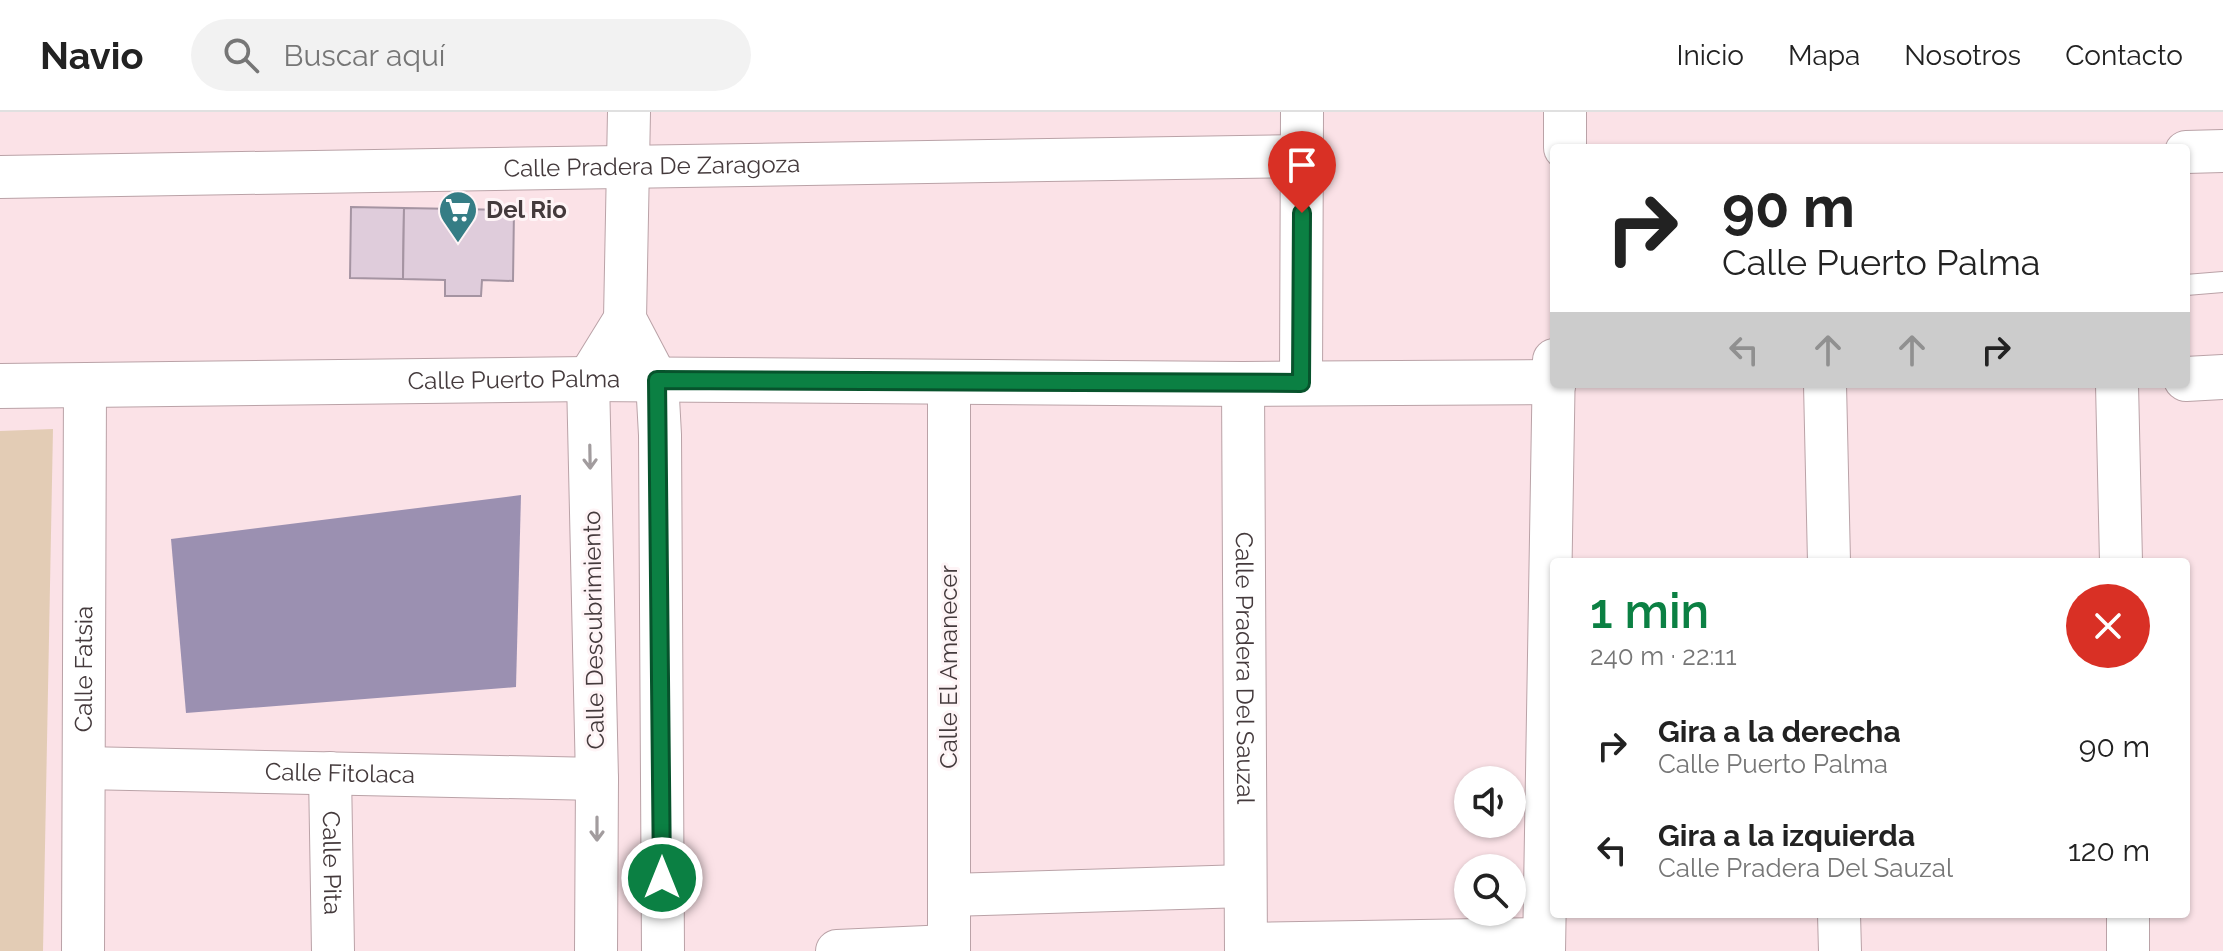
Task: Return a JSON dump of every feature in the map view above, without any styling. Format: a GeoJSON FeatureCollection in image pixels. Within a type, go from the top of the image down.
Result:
{"type":"FeatureCollection","features":[{"type":"Feature","properties":{"kind":"street"},"geometry":{"type":"LineString","coordinates":[[629,112],[625,319],[657,380],[663,951]]}},
{"type":"Feature","properties":{"kind":"street"},"geometry":{"type":"LineString","coordinates":[[1301,383],[1302,112]]}},
{"type":"Feature","properties":{"kind":"street"},"geometry":{"type":"LineString","coordinates":[[1565,112],[1565,144]]}},
{"type":"Feature","properties":{"kind":"street"},"geometry":{"type":"LineString","coordinates":[[2190,152],[2223,151]]}},
{"type":"Feature","properties":{"kind":"street","name":"Calle Pradera De Zaragoza"},"geometry":{"type":"LineString","coordinates":[[0,177],[1302,156]]}},
{"type":"Feature","properties":{"kind":"street"},"geometry":{"type":"LineString","coordinates":[[588,379],[625,319]]}},
{"type":"Feature","properties":{"kind":"street","name":"Calle Puerto Palma"},"geometry":{"type":"LineString","coordinates":[[0,386],[588,379],[1243,384],[1550,374]]}},
{"type":"Feature","properties":{"kind":"street"},"geometry":{"type":"LineString","coordinates":[[2190,379],[2223,377]]}},
{"type":"Feature","properties":{"kind":"street","name":"Calle Descubrimiento"},"geometry":{"type":"LineString","coordinates":[[588,379],[597,779],[596,951]]}},
{"type":"Feature","properties":{"kind":"street","name":"Calle El Amanecer"},"geometry":{"type":"LineString","coordinates":[[949,383],[949,948]]}},
{"type":"Feature","properties":{"kind":"street","name":"Calle Pradera Del Sauzal"},"geometry":{"type":"LineString","coordinates":[[1243,384],[1246,948]]}},
{"type":"Feature","properties":{"kind":"street","name":"Calle Fatsia"},"geometry":{"type":"LineString","coordinates":[[83,951],[85,386]]}},
{"type":"Feature","properties":{"kind":"street"},"geometry":{"type":"LineString","coordinates":[[1551,558],[1554,388]]}},
{"type":"Feature","properties":{"kind":"street"},"geometry":{"type":"LineString","coordinates":[[1825,388],[1829,558]]}},
{"type":"Feature","properties":{"kind":"street"},"geometry":{"type":"LineString","coordinates":[[2117,388],[2121,558]]}},
{"type":"Feature","properties":{"kind":"street"},"geometry":{"type":"LineString","coordinates":[[1246,948],[1544,945],[1550,602]]}},
{"type":"Feature","properties":{"kind":"street","name":"Calle Fitolaca"},"geometry":{"type":"LineString","coordinates":[[84,768],[597,779]]}},
{"type":"Feature","properties":{"kind":"street","name":"Calle Pita"},"geometry":{"type":"LineString","coordinates":[[330,773],[333,951]]}},
{"type":"Feature","properties":{"kind":"street"},"geometry":{"type":"LineString","coordinates":[[949,895],[1245,886]]}},
{"type":"Feature","properties":{"kind":"street"},"geometry":{"type":"LineString","coordinates":[[1839,918],[1840,951]]}},
{"type":"Feature","properties":{"kind":"street"},"geometry":{"type":"LineString","coordinates":[[2128,918],[2128,951]]}},
{"type":"Feature","properties":{"kind":"street"},"geometry":{"type":"LineString","coordinates":[[837,951],[949,948]]}},
{"type":"Feature","properties":{"kind":"lane"},"geometry":{"type":"LineString","coordinates":[[2190,285],[2223,282]]}},
{"type":"Feature","properties":{"kind":"shaded area"},"geometry":{"type":"Polygon","coordinates":[[[53,429],[43,951],[0,951],[0,431],[53,429]]]}},
{"type":"Feature","properties":{"kind":"shaded area"},"geometry":{"type":"Polygon","coordinates":[[[521,495],[516,687],[186,713],[171,539],[521,495]]]}},
{"type":"Feature","properties":{"kind":"building"},"geometry":{"type":"Polygon","coordinates":[[[351,207],[404,208],[403,279],[350,278],[351,207]]]}},
{"type":"Feature","properties":{"kind":"building","name":"Del Rio"},"geometry":{"type":"Polygon","coordinates":[[[404,208],[514,210],[513,281],[482,280],[481,296],[445,296],[445,280],[403,279],[404,208]]]}},
{"type":"Feature","properties":{"kind":"place","name":"Del Rio"},"geometry":{"type":"Point","coordinates":[458,244]}},
{"type":"Feature","properties":{"kind":"route"},"geometry":{"type":"LineString","coordinates":[[662,878],[660,435],[657,380],[978,384],[1301,383],[1302,213]]}}]}
